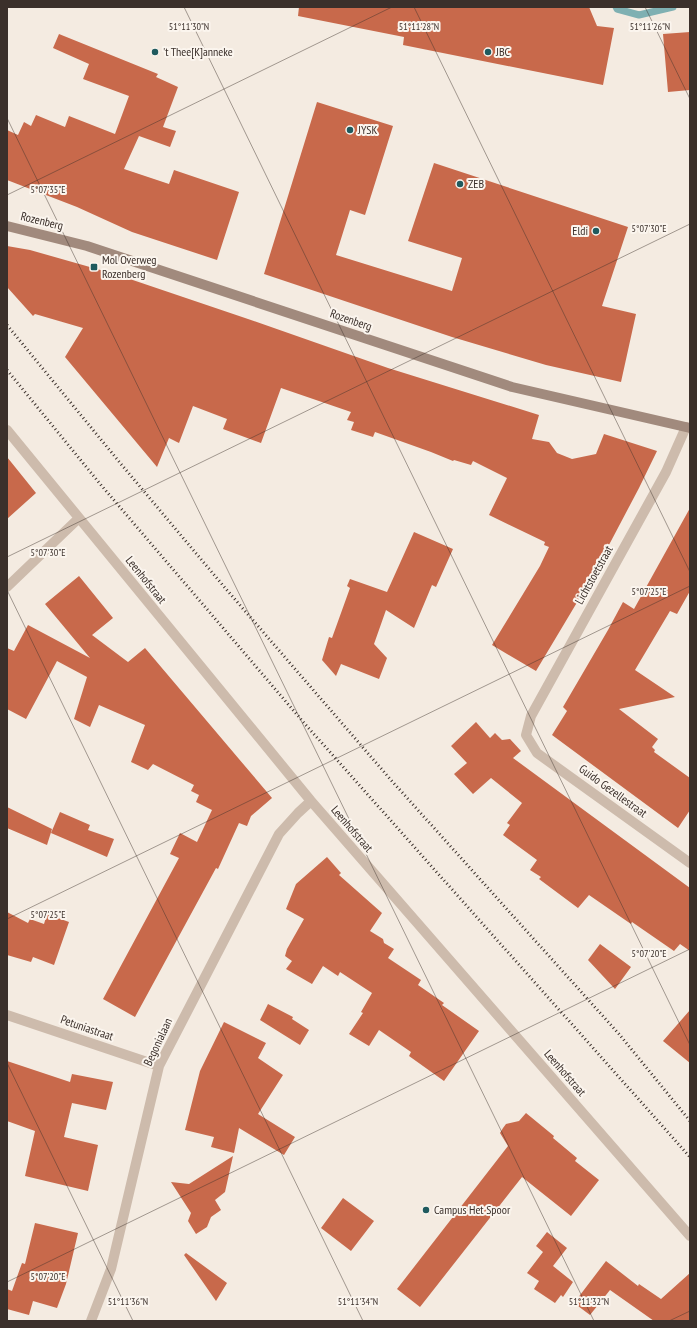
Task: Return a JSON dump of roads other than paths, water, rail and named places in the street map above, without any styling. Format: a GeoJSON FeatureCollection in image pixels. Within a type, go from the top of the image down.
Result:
{"type":"FeatureCollection","features":[{"type":"Feature","properties":{"kind":"main road","name":"Rozenberg"},"geometry":{"type":"LineString","coordinates":[[7,226],[87,246],[512,387],[688,427]]}},
{"type":"Feature","properties":{"kind":"street","name":"Lichtstoetstraat"},"geometry":{"type":"LineString","coordinates":[[526,735],[531,716],[666,472],[688,427]]}},
{"type":"Feature","properties":{"kind":"street","name":"Leenhofstraat"},"geometry":{"type":"LineString","coordinates":[[7,430],[311,801],[690,1236]]}},
{"type":"Feature","properties":{"kind":"street"},"geometry":{"type":"LineString","coordinates":[[7,587],[79,518]]}},
{"type":"Feature","properties":{"kind":"street","name":"Guido Gezellestraat"},"geometry":{"type":"LineString","coordinates":[[526,735],[537,753],[690,863]]}},
{"type":"Feature","properties":{"kind":"street","name":"Begonialaan"},"geometry":{"type":"LineString","coordinates":[[91,1321],[111,1269],[159,1066],[280,834],[298,813],[311,801]]}},
{"type":"Feature","properties":{"kind":"street","name":"Petuniastraat"},"geometry":{"type":"LineString","coordinates":[[7,1015],[159,1066]]}},
{"type":"Feature","properties":{"kind":"waterway"},"geometry":{"type":"LineString","coordinates":[[616,7],[617,9],[639,15],[673,7]]}},
{"type":"Feature","properties":{"kind":"railway"},"geometry":{"type":"LineString","coordinates":[[7,325],[226,589],[391,780],[619,1034],[690,1121]]}},
{"type":"Feature","properties":{"kind":"railway"},"geometry":{"type":"LineString","coordinates":[[7,370],[101,485],[305,724],[690,1157]]}},
{"type":"Feature","properties":{"kind":"place","name":"'t Thee[K]anneke"},"geometry":{"type":"Point","coordinates":[155,52]}},
{"type":"Feature","properties":{"kind":"place","name":"JBC"},"geometry":{"type":"Point","coordinates":[488,52]}},
{"type":"Feature","properties":{"kind":"place","name":"JYSK"},"geometry":{"type":"Point","coordinates":[350,130]}},
{"type":"Feature","properties":{"kind":"place","name":"ZEB"},"geometry":{"type":"Point","coordinates":[460,184]}},
{"type":"Feature","properties":{"kind":"place","name":"Eldi"},"geometry":{"type":"Point","coordinates":[596,231]}},
{"type":"Feature","properties":{"kind":"place","name":"Mol Overweg Rozenberg"},"geometry":{"type":"Point","coordinates":[94,267]}},
{"type":"Feature","properties":{"kind":"place","name":"Campus Het Spoor"},"geometry":{"type":"Point","coordinates":[426,1210]}}]}
